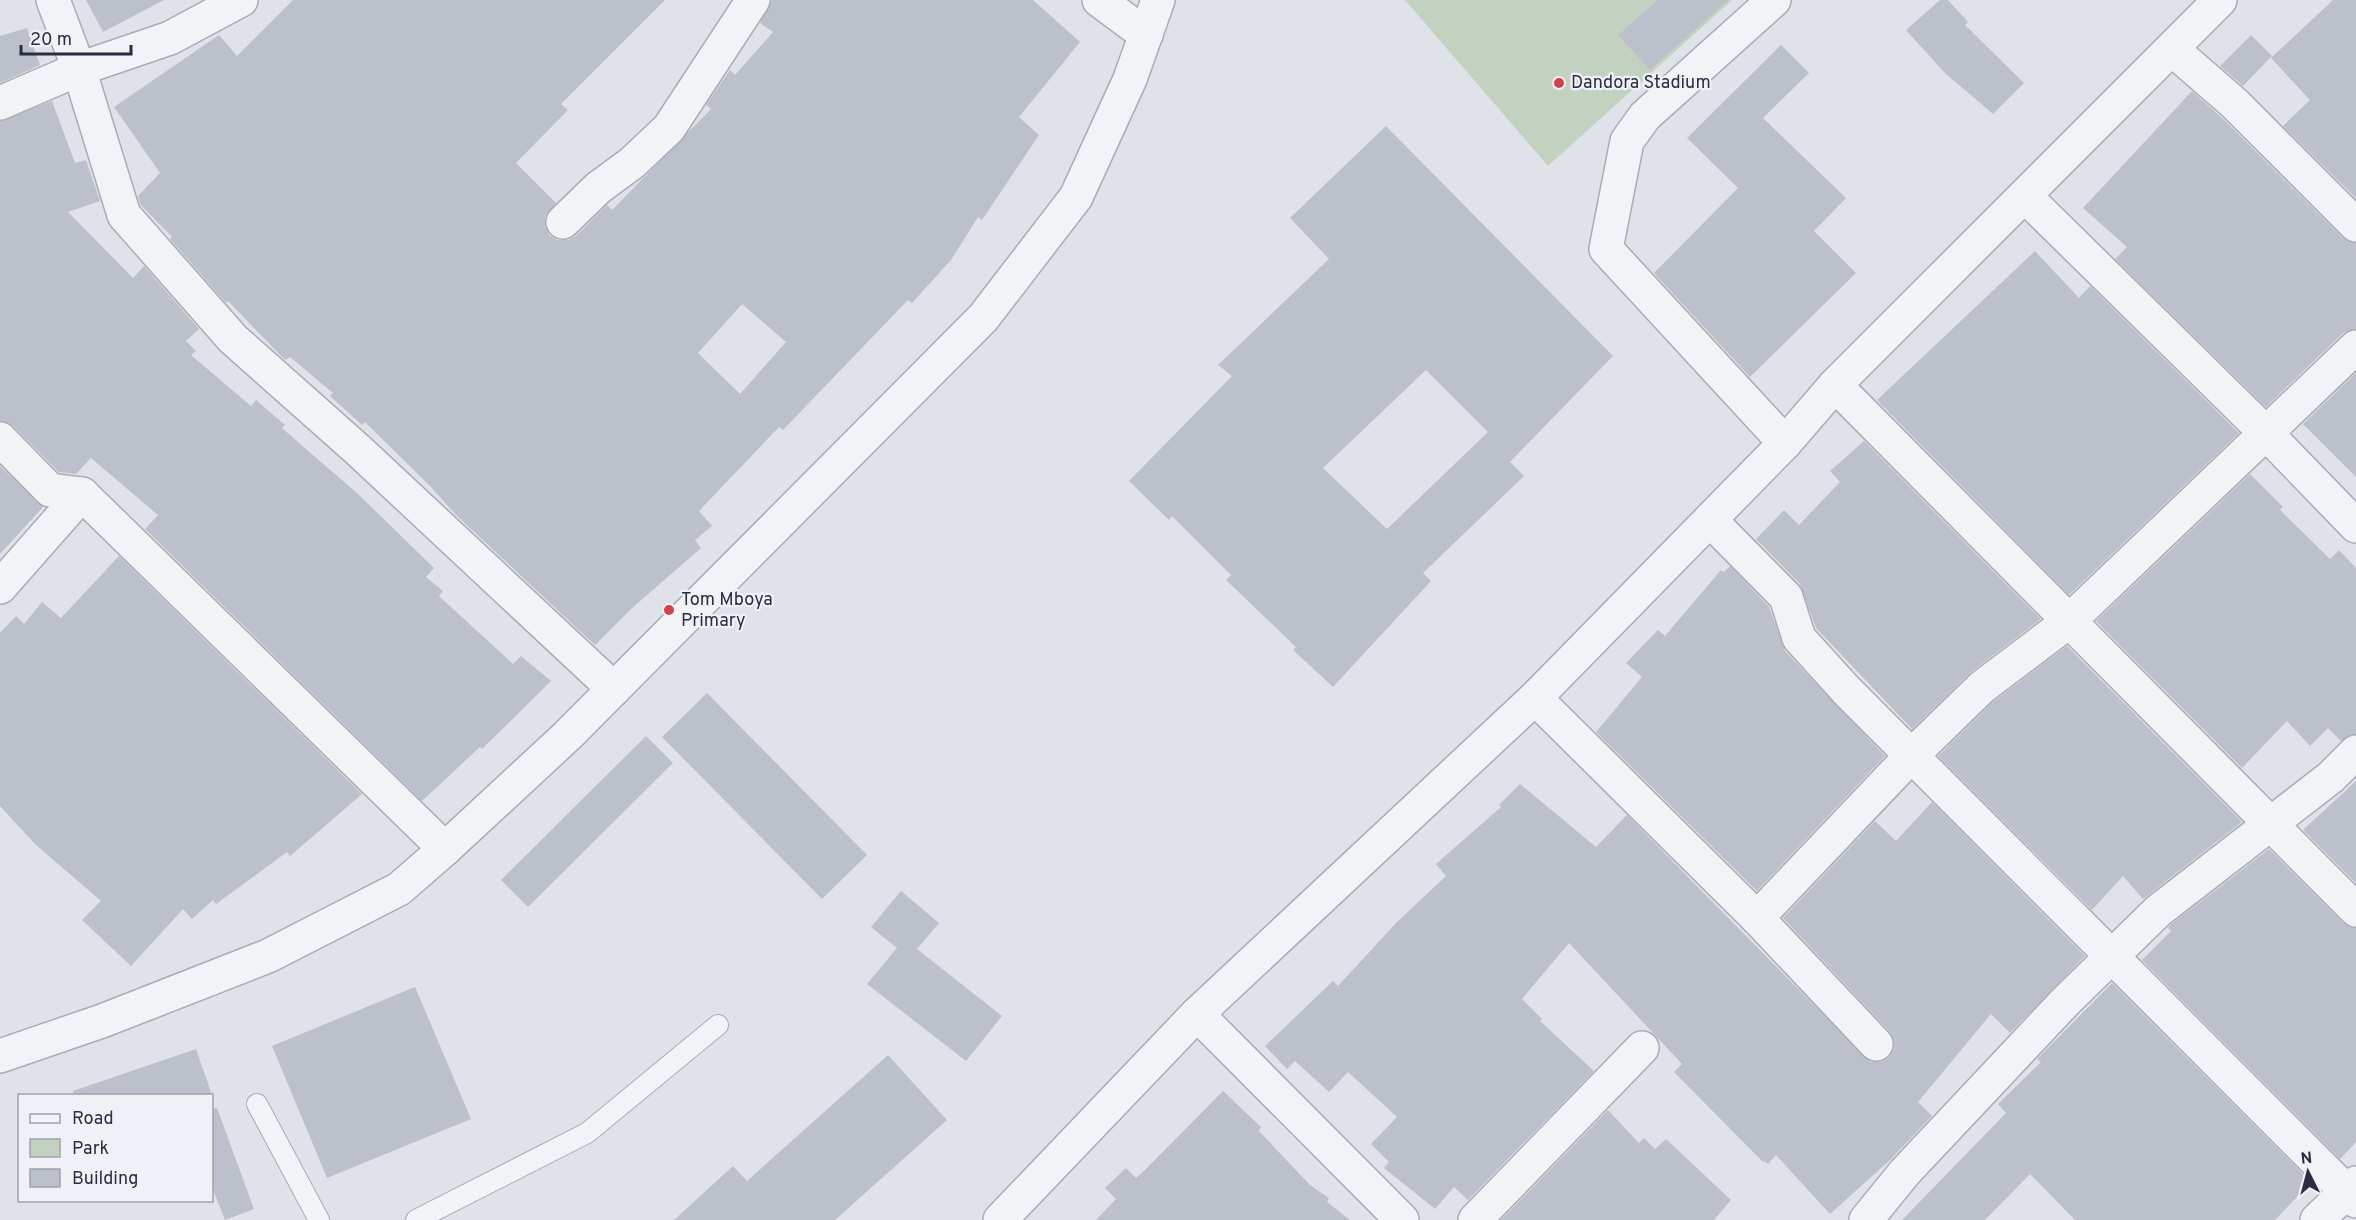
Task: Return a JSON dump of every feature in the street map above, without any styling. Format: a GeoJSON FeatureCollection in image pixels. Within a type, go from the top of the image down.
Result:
{"type":"FeatureCollection","features":[{"type":"Feature","properties":{"kind":"street"},"geometry":{"type":"LineString","coordinates":[[53,0],[79,69],[124,215],[233,339],[357,449],[614,689]]}},
{"type":"Feature","properties":{"kind":"street"},"geometry":{"type":"LineString","coordinates":[[0,103],[79,69],[170,38],[241,0]]}},
{"type":"Feature","properties":{"kind":"street"},"geometry":{"type":"LineString","coordinates":[[563,222],[598,188],[632,163],[669,128],[753,0]]}},
{"type":"Feature","properties":{"kind":"street"},"geometry":{"type":"LineString","coordinates":[[1099,0],[1146,35]]}},
{"type":"Feature","properties":{"kind":"street"},"geometry":{"type":"LineString","coordinates":[[0,1056],[102,1021],[268,956],[399,889],[445,849],[567,736],[983,318],[1076,197],[1130,79],[1158,0]]}},
{"type":"Feature","properties":{"kind":"street"},"geometry":{"type":"LineString","coordinates":[[1774,0],[1645,116],[1627,141],[1605,249],[1785,443]]}},
{"type":"Feature","properties":{"kind":"street"},"geometry":{"type":"LineString","coordinates":[[1000,1220],[1197,1014],[1535,698],[1785,443],[1836,385],[2173,50],[2220,0]]}},
{"type":"Feature","properties":{"kind":"street"},"geometry":{"type":"LineString","coordinates":[[2173,50],[2234,103],[2356,225]]}},
{"type":"Feature","properties":{"kind":"street"},"geometry":{"type":"LineString","coordinates":[[2025,196],[2266,433],[2356,526]]}},
{"type":"Feature","properties":{"kind":"street"},"geometry":{"type":"LineString","coordinates":[[1757,918],[1911,756],[1982,687],[2067,622],[2356,347]]}},
{"type":"Feature","properties":{"kind":"street"},"geometry":{"type":"LineString","coordinates":[[1836,385],[2067,622],[2356,910]]}},
{"type":"Feature","properties":{"kind":"street"},"geometry":{"type":"LineString","coordinates":[[0,439],[50,490],[82,494],[445,849]]}},
{"type":"Feature","properties":{"kind":"street"},"geometry":{"type":"LineString","coordinates":[[0,587],[82,494]]}},
{"type":"Feature","properties":{"kind":"street"},"geometry":{"type":"LineString","coordinates":[[1710,520],[1786,597],[1799,639],[1911,756],[2353,1192],[2317,1220]]}},
{"type":"Feature","properties":{"kind":"street"},"geometry":{"type":"LineString","coordinates":[[1535,698],[1757,918],[1876,1044]]}},
{"type":"Feature","properties":{"kind":"street"},"geometry":{"type":"LineString","coordinates":[[1866,1220],[1943,1132],[2158,911],[2331,777],[2356,752]]}},
{"type":"Feature","properties":{"kind":"street"},"geometry":{"type":"LineString","coordinates":[[1197,1014],[1402,1220]]}},
{"type":"Feature","properties":{"kind":"street"},"geometry":{"type":"LineString","coordinates":[[1475,1220],[1642,1048]]}},
{"type":"Feature","properties":{"kind":"lane"},"geometry":{"type":"LineString","coordinates":[[416,1220],[587,1132],[718,1025]]}},
{"type":"Feature","properties":{"kind":"lane"},"geometry":{"type":"LineString","coordinates":[[257,1104],[319,1220]]}},
{"type":"Feature","properties":{"kind":"green space","name":"Dandora Stadium"},"geometry":{"type":"Polygon","coordinates":[[[1405,0],[1732,0],[1548,166],[1405,0]]]}},
{"type":"Feature","properties":{"kind":"building"},"geometry":{"type":"Polygon","coordinates":[[[86,0],[164,0],[103,32],[86,0]]]}},
{"type":"Feature","properties":{"kind":"building"},"geometry":{"type":"Polygon","coordinates":[[[293,0],[665,0],[561,104],[568,110],[516,163],[556,203],[545,216],[545,226],[549,235],[558,240],[568,240],[576,236],[607,205],[612,210],[711,109],[706,105],[730,70],[735,75],[773,32],[760,23],[772,0],[1033,0],[1080,42],[1019,117],[1039,135],[982,220],[978,217],[951,260],[912,303],[908,300],[783,430],[779,427],[699,511],[712,526],[695,540],[701,548],[631,609],[595,645],[456,515],[365,422],[362,425],[330,396],[333,393],[290,357],[285,360],[228,301],[226,303],[170,239],[172,237],[140,204],[138,196],[160,173],[114,107],[219,35],[237,56],[293,0]],[[742,304],[698,353],[740,394],[786,342],[742,304]]]}},
{"type":"Feature","properties":{"kind":"building"},"geometry":{"type":"Polygon","coordinates":[[[1658,0],[1728,0],[1650,70],[1618,35],[1658,0]]]}},
{"type":"Feature","properties":{"kind":"building"},"geometry":{"type":"Polygon","coordinates":[[[1940,0],[1948,0],[1968,22],[1965,25],[2024,83],[1993,114],[1945,73],[1906,30],[1940,0]]]}},
{"type":"Feature","properties":{"kind":"building"},"geometry":{"type":"Polygon","coordinates":[[[2333,0],[2356,0],[2356,198],[2283,126],[2310,100],[2271,58],[2333,0]]]}},
{"type":"Feature","properties":{"kind":"building"},"geometry":{"type":"Polygon","coordinates":[[[27,28],[40,65],[0,83],[0,36],[27,28]]]}},
{"type":"Feature","properties":{"kind":"building"},"geometry":{"type":"Polygon","coordinates":[[[2251,35],[2272,56],[2243,86],[2220,66],[2251,35]]]}},
{"type":"Feature","properties":{"kind":"building"},"geometry":{"type":"Polygon","coordinates":[[[1781,45],[1809,73],[1763,118],[1846,198],[1814,231],[1856,273],[1750,377],[1654,273],[1738,188],[1687,138],[1781,45]]]}},
{"type":"Feature","properties":{"kind":"building"},"geometry":{"type":"Polygon","coordinates":[[[2192,91],[2343,238],[2356,243],[2356,329],[2343,333],[2266,407],[2115,259],[2127,247],[2083,208],[2192,91]]]}},
{"type":"Feature","properties":{"kind":"building"},"geometry":{"type":"Polygon","coordinates":[[[52,101],[75,163],[86,160],[100,201],[68,212],[133,278],[144,266],[199,329],[186,341],[196,351],[191,355],[251,406],[256,400],[285,425],[282,428],[359,495],[434,568],[426,577],[443,591],[439,596],[513,664],[521,656],[551,681],[482,749],[480,747],[422,801],[145,529],[158,515],[91,458],[76,474],[59,472],[13,426],[0,421],[0,121],[52,101]]]}},
{"type":"Feature","properties":{"kind":"building"},"geometry":{"type":"Polygon","coordinates":[[[1386,126],[1613,356],[1510,462],[1524,476],[1423,573],[1431,581],[1333,687],[1293,650],[1296,647],[1226,580],[1231,575],[1172,516],[1169,520],[1129,481],[1232,376],[1218,365],[1329,259],[1290,218],[1386,126]],[[1426,370],[1323,468],[1387,529],[1488,432],[1426,370]]]}},
{"type":"Feature","properties":{"kind":"building"},"geometry":{"type":"Polygon","coordinates":[[[2035,251],[2079,298],[2090,286],[2239,433],[2069,595],[1877,400],[2035,251]]]}},
{"type":"Feature","properties":{"kind":"building"},"geometry":{"type":"Polygon","coordinates":[[[2356,373],[2356,477],[2303,424],[2356,373]]]}},
{"type":"Feature","properties":{"kind":"building"},"geometry":{"type":"Polygon","coordinates":[[[1864,441],[2041,619],[1971,672],[1912,729],[1816,628],[1800,584],[1756,539],[1784,510],[1799,525],[1840,482],[1830,471],[1864,441]]]}},
{"type":"Feature","properties":{"kind":"building"},"geometry":{"type":"Polygon","coordinates":[[[0,466],[43,507],[0,554],[0,466]]]}},
{"type":"Feature","properties":{"kind":"building"},"geometry":{"type":"Polygon","coordinates":[[[2250,474],[2283,507],[2280,510],[2330,559],[2339,550],[2356,568],[2356,734],[2341,741],[2328,728],[2310,746],[2287,721],[2242,768],[2096,621],[2250,474]]]}},
{"type":"Feature","properties":{"kind":"building"},"geometry":{"type":"Polygon","coordinates":[[[119,556],[362,794],[290,856],[287,852],[216,904],[213,900],[192,919],[183,909],[131,966],[82,920],[101,901],[35,844],[0,806],[0,633],[16,616],[24,624],[42,602],[61,618],[119,556]]]}},
{"type":"Feature","properties":{"kind":"building"},"geometry":{"type":"Polygon","coordinates":[[[1730,566],[1769,607],[1785,651],[1885,756],[1757,891],[1596,732],[1642,677],[1626,663],[1658,630],[1665,636],[1721,570],[1724,572],[1730,566]]]}},
{"type":"Feature","properties":{"kind":"building"},"geometry":{"type":"Polygon","coordinates":[[[2067,646],[2242,822],[2143,899],[2123,876],[2092,910],[1938,756],[1994,701],[2067,646]]]}},
{"type":"Feature","properties":{"kind":"building"},"geometry":{"type":"Polygon","coordinates":[[[707,693],[867,855],[822,899],[662,737],[707,693]]]}},
{"type":"Feature","properties":{"kind":"building"},"geometry":{"type":"Polygon","coordinates":[[[646,736],[673,763],[528,907],[501,880],[646,736]]]}},
{"type":"Feature","properties":{"kind":"building"},"geometry":{"type":"Polygon","coordinates":[[[2356,781],[2356,883],[2303,830],[2356,781]]]}},
{"type":"Feature","properties":{"kind":"building"},"geometry":{"type":"Polygon","coordinates":[[[1520,784],[1596,847],[1627,815],[1870,1062],[1880,1062],[1889,1057],[1894,1049],[1894,1040],[1890,1032],[1783,918],[1875,821],[1896,841],[1932,802],[2085,956],[2010,1033],[1991,1014],[1918,1102],[1932,1116],[1890,1160],[1830,1214],[1776,1155],[1768,1164],[1763,1162],[1674,1072],[1682,1064],[1569,943],[1522,999],[1542,1019],[1540,1021],[1594,1071],[1468,1200],[1454,1187],[1435,1209],[1384,1168],[1389,1162],[1371,1144],[1397,1117],[1348,1072],[1329,1092],[1295,1061],[1287,1069],[1265,1046],[1333,981],[1338,986],[1396,923],[1446,876],[1436,864],[1501,807],[1499,805],[1520,784]]]}},
{"type":"Feature","properties":{"kind":"building"},"geometry":{"type":"Polygon","coordinates":[[[2269,849],[2343,923],[2356,928],[2356,1142],[2340,1159],[2142,960],[2171,931],[2168,928],[2170,925],[2269,849]]]}},
{"type":"Feature","properties":{"kind":"building"},"geometry":{"type":"Polygon","coordinates":[[[901,891],[939,923],[917,949],[1002,1016],[966,1061],[867,984],[897,948],[871,927],[901,891]]]}},
{"type":"Feature","properties":{"kind":"building"},"geometry":{"type":"Polygon","coordinates":[[[2112,983],[2311,1182],[2275,1220],[2075,1220],[2030,1174],[1985,1220],[1902,1220],[2006,1113],[1998,1104],[2041,1062],[2037,1059],[2112,983]]]}},
{"type":"Feature","properties":{"kind":"building"},"geometry":{"type":"Polygon","coordinates":[[[415,987],[471,1119],[327,1178],[272,1046],[415,987]]]}},
{"type":"Feature","properties":{"kind":"building"},"geometry":{"type":"Polygon","coordinates":[[[196,1049],[212,1094],[74,1094],[73,1091],[196,1049]]]}},
{"type":"Feature","properties":{"kind":"building"},"geometry":{"type":"Polygon","coordinates":[[[888,1055],[947,1120],[835,1220],[674,1220],[733,1166],[747,1181],[888,1055]]]}},
{"type":"Feature","properties":{"kind":"building"},"geometry":{"type":"Polygon","coordinates":[[[1223,1091],[1261,1127],[1259,1131],[1310,1185],[1329,1198],[1327,1202],[1350,1220],[1096,1220],[1116,1199],[1105,1188],[1126,1168],[1136,1178],[1223,1091]]]}},
{"type":"Feature","properties":{"kind":"building"},"geometry":{"type":"Polygon","coordinates":[[[217,1108],[254,1209],[225,1220],[213,1190],[213,1109],[217,1108]]]}},
{"type":"Feature","properties":{"kind":"building"},"geometry":{"type":"Polygon","coordinates":[[[1608,1110],[1639,1143],[1644,1138],[1655,1149],[1666,1139],[1731,1200],[1714,1220],[1501,1220],[1608,1110]]]}},
{"type":"Feature","properties":{"kind":"place","name":"Dandora Stadium"},"geometry":{"type":"Point","coordinates":[1559,83]}},
{"type":"Feature","properties":{"kind":"place","name":"Tom Mboya Primary"},"geometry":{"type":"Point","coordinates":[669,610]}}]}
